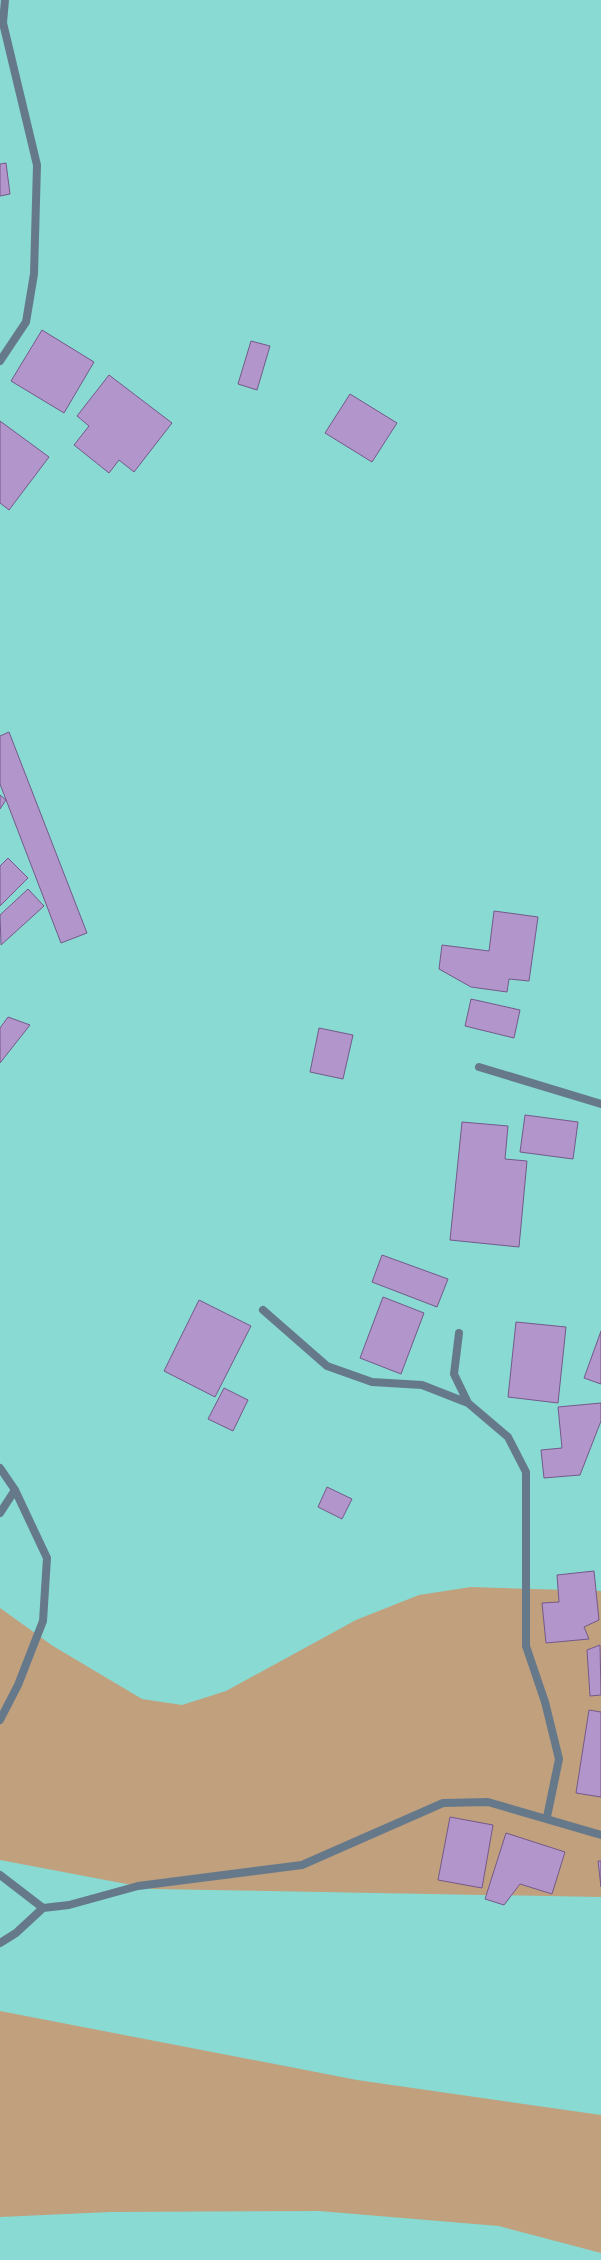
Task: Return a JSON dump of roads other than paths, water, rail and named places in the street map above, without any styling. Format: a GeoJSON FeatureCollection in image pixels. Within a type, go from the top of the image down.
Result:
{"type":"FeatureCollection","features":[{"type":"Feature","properties":{"kind":"street"},"geometry":{"type":"LineString","coordinates":[[0,361],[26,322],[34,274],[37,165],[3,23],[5,0]]}},
{"type":"Feature","properties":{"kind":"street"},"geometry":{"type":"LineString","coordinates":[[480,1067],[601,1104]]}},
{"type":"Feature","properties":{"kind":"street"},"geometry":{"type":"LineString","coordinates":[[263,1310],[327,1366],[372,1382],[422,1386],[468,1403],[508,1437],[526,1472],[526,1646],[545,1702],[559,1759],[547,1817]]}},
{"type":"Feature","properties":{"kind":"street"},"geometry":{"type":"LineString","coordinates":[[459,1333],[454,1374],[468,1403]]}},
{"type":"Feature","properties":{"kind":"street"},"geometry":{"type":"LineString","coordinates":[[0,1468],[15,1490],[47,1558],[43,1621],[18,1685],[0,1720]]}},
{"type":"Feature","properties":{"kind":"street"},"geometry":{"type":"LineString","coordinates":[[0,1513],[15,1490]]}},
{"type":"Feature","properties":{"kind":"street"},"geometry":{"type":"LineString","coordinates":[[0,1943],[16,1933],[43,1908],[69,1905],[138,1886],[302,1865],[443,1803],[488,1802],[547,1817],[601,1835]]}},
{"type":"Feature","properties":{"kind":"street"},"geometry":{"type":"LineString","coordinates":[[0,1875],[43,1908]]}}]}
